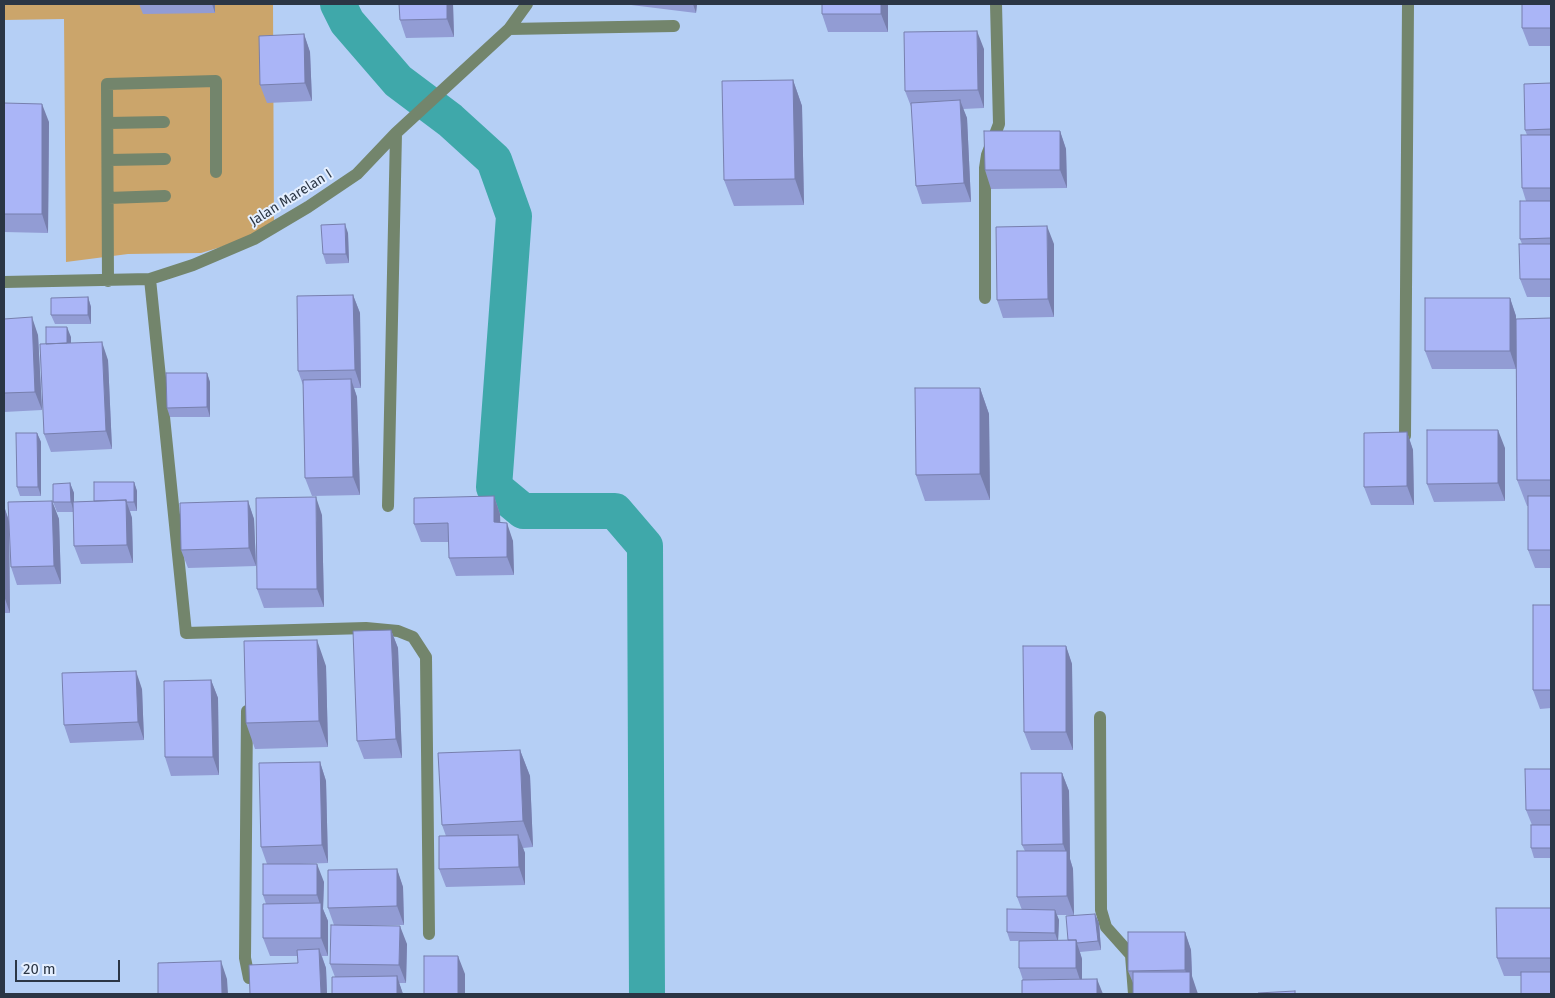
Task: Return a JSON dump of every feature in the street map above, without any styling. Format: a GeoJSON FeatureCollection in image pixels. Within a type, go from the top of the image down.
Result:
{"type":"FeatureCollection","features":[{"type":"Feature","properties":{"kind":"street","name":"Jalan Marelan I"},"geometry":{"type":"LineString","coordinates":[[4,282],[150,279],[193,265],[254,239],[308,207],[357,174],[396,132],[509,29],[527,4]]}},
{"type":"Feature","properties":{"kind":"street"},"geometry":{"type":"LineString","coordinates":[[985,298],[986,155],[999,124],[996,4]]}},
{"type":"Feature","properties":{"kind":"street"},"geometry":{"type":"LineString","coordinates":[[1404,436],[1408,4]]}},
{"type":"Feature","properties":{"kind":"street"},"geometry":{"type":"LineString","coordinates":[[509,29],[674,26]]}},
{"type":"Feature","properties":{"kind":"street"},"geometry":{"type":"LineString","coordinates":[[108,280],[107,84],[216,81],[216,172]]}},
{"type":"Feature","properties":{"kind":"street"},"geometry":{"type":"LineString","coordinates":[[108,123],[164,122]]}},
{"type":"Feature","properties":{"kind":"street"},"geometry":{"type":"LineString","coordinates":[[388,506],[396,132]]}},
{"type":"Feature","properties":{"kind":"street"},"geometry":{"type":"LineString","coordinates":[[108,160],[166,159]]}},
{"type":"Feature","properties":{"kind":"street"},"geometry":{"type":"LineString","coordinates":[[108,198],[165,196]]}},
{"type":"Feature","properties":{"kind":"street"},"geometry":{"type":"LineString","coordinates":[[150,279],[186,633],[247,636],[366,628],[398,631],[413,637],[426,657],[429,934]]}},
{"type":"Feature","properties":{"kind":"street"},"geometry":{"type":"LineString","coordinates":[[247,700],[245,958],[249,978]]}},
{"type":"Feature","properties":{"kind":"street"},"geometry":{"type":"LineString","coordinates":[[1100,717],[1101,910],[1106,927],[1131,955],[1134,994]]}},
{"type":"Feature","properties":{"kind":"shaded area"},"geometry":{"type":"Polygon","coordinates":[[[4,4],[273,4],[274,231],[201,253],[128,254],[66,262],[64,19],[4,20],[4,4]]]}},
{"type":"Feature","properties":{"kind":"building"},"geometry":{"type":"Polygon","coordinates":[[[399,4],[447,4],[447,19],[400,20],[399,4]]]}},
{"type":"Feature","properties":{"kind":"building"},"geometry":{"type":"Polygon","coordinates":[[[822,4],[881,4],[881,14],[822,14],[822,4]]]}},
{"type":"Feature","properties":{"kind":"building"},"geometry":{"type":"Polygon","coordinates":[[[1522,4],[1551,4],[1551,28],[1522,28],[1522,4]]]}},
{"type":"Feature","properties":{"kind":"building"},"geometry":{"type":"Polygon","coordinates":[[[977,31],[978,90],[905,91],[904,32],[977,31]]]}},
{"type":"Feature","properties":{"kind":"building"},"geometry":{"type":"Polygon","coordinates":[[[304,34],[305,83],[260,85],[259,36],[304,34]]]}},
{"type":"Feature","properties":{"kind":"building"},"geometry":{"type":"Polygon","coordinates":[[[793,80],[795,179],[724,180],[722,81],[793,80]]]}},
{"type":"Feature","properties":{"kind":"building"},"geometry":{"type":"Polygon","coordinates":[[[1551,83],[1551,129],[1525,130],[1524,84],[1551,83]]]}},
{"type":"Feature","properties":{"kind":"building"},"geometry":{"type":"Polygon","coordinates":[[[960,100],[964,183],[916,186],[911,103],[960,100]]]}},
{"type":"Feature","properties":{"kind":"building"},"geometry":{"type":"Polygon","coordinates":[[[4,103],[42,104],[42,214],[4,214],[4,103]]]}},
{"type":"Feature","properties":{"kind":"building"},"geometry":{"type":"Polygon","coordinates":[[[984,131],[1060,131],[1060,170],[985,170],[984,131]]]}},
{"type":"Feature","properties":{"kind":"building"},"geometry":{"type":"Polygon","coordinates":[[[1521,135],[1551,135],[1551,188],[1522,188],[1521,135]]]}},
{"type":"Feature","properties":{"kind":"building"},"geometry":{"type":"Polygon","coordinates":[[[1520,201],[1551,201],[1551,238],[1520,239],[1520,201]]]}},
{"type":"Feature","properties":{"kind":"building"},"geometry":{"type":"Polygon","coordinates":[[[345,224],[346,254],[323,254],[321,225],[345,224]]]}},
{"type":"Feature","properties":{"kind":"building"},"geometry":{"type":"Polygon","coordinates":[[[1047,226],[1048,299],[997,300],[996,227],[1047,226]]]}},
{"type":"Feature","properties":{"kind":"building"},"geometry":{"type":"Polygon","coordinates":[[[1519,244],[1551,244],[1551,279],[1520,279],[1519,244]]]}},
{"type":"Feature","properties":{"kind":"building"},"geometry":{"type":"Polygon","coordinates":[[[353,295],[355,370],[298,371],[297,296],[353,295]]]}},
{"type":"Feature","properties":{"kind":"building"},"geometry":{"type":"Polygon","coordinates":[[[88,297],[88,315],[51,315],[51,298],[88,297]]]}},
{"type":"Feature","properties":{"kind":"building"},"geometry":{"type":"Polygon","coordinates":[[[1425,298],[1510,298],[1510,351],[1425,351],[1425,298]]]}},
{"type":"Feature","properties":{"kind":"building"},"geometry":{"type":"Polygon","coordinates":[[[32,317],[35,392],[4,393],[4,319],[32,317]]]}},
{"type":"Feature","properties":{"kind":"building"},"geometry":{"type":"Polygon","coordinates":[[[1551,318],[1551,480],[1517,480],[1516,319],[1551,318]]]}},
{"type":"Feature","properties":{"kind":"building"},"geometry":{"type":"Polygon","coordinates":[[[46,327],[67,327],[67,343],[46,344],[46,327]]]}},
{"type":"Feature","properties":{"kind":"building"},"geometry":{"type":"Polygon","coordinates":[[[102,342],[106,431],[44,434],[40,344],[102,342]]]}},
{"type":"Feature","properties":{"kind":"building"},"geometry":{"type":"Polygon","coordinates":[[[166,373],[207,373],[207,407],[167,408],[166,373]]]}},
{"type":"Feature","properties":{"kind":"building"},"geometry":{"type":"Polygon","coordinates":[[[351,379],[353,477],[305,478],[303,380],[351,379]]]}},
{"type":"Feature","properties":{"kind":"building"},"geometry":{"type":"Polygon","coordinates":[[[915,388],[980,388],[980,474],[916,475],[915,388]]]}},
{"type":"Feature","properties":{"kind":"building"},"geometry":{"type":"Polygon","coordinates":[[[1427,430],[1498,430],[1498,483],[1427,484],[1427,430]]]}},
{"type":"Feature","properties":{"kind":"building"},"geometry":{"type":"Polygon","coordinates":[[[1407,432],[1407,486],[1364,487],[1364,433],[1407,432]]]}},
{"type":"Feature","properties":{"kind":"building"},"geometry":{"type":"Polygon","coordinates":[[[16,433],[37,433],[38,487],[17,487],[16,433]]]}},
{"type":"Feature","properties":{"kind":"building"},"geometry":{"type":"Polygon","coordinates":[[[94,482],[134,482],[134,502],[126,502],[126,500],[94,501],[94,482]]]}},
{"type":"Feature","properties":{"kind":"building"},"geometry":{"type":"Polygon","coordinates":[[[70,483],[71,502],[53,502],[53,484],[70,483]]]}},
{"type":"Feature","properties":{"kind":"building"},"geometry":{"type":"Polygon","coordinates":[[[494,496],[494,522],[507,523],[507,557],[449,558],[448,523],[414,524],[414,498],[494,496]]]}},
{"type":"Feature","properties":{"kind":"building"},"geometry":{"type":"Polygon","coordinates":[[[1528,496],[1551,496],[1551,550],[1528,550],[1528,496]]]}},
{"type":"Feature","properties":{"kind":"building"},"geometry":{"type":"Polygon","coordinates":[[[316,497],[317,589],[257,589],[256,498],[316,497]]]}},
{"type":"Feature","properties":{"kind":"building"},"geometry":{"type":"Polygon","coordinates":[[[126,500],[127,545],[74,546],[73,502],[126,500]]]}},
{"type":"Feature","properties":{"kind":"building"},"geometry":{"type":"Polygon","coordinates":[[[52,501],[54,566],[11,567],[8,502],[52,501]]]}},
{"type":"Feature","properties":{"kind":"building"},"geometry":{"type":"Polygon","coordinates":[[[248,501],[249,548],[181,550],[180,503],[248,501]]]}},
{"type":"Feature","properties":{"kind":"building"},"geometry":{"type":"Polygon","coordinates":[[[1533,605],[1551,605],[1551,690],[1533,690],[1533,605]]]}},
{"type":"Feature","properties":{"kind":"building"},"geometry":{"type":"Polygon","coordinates":[[[391,630],[396,739],[357,741],[353,631],[391,630]]]}},
{"type":"Feature","properties":{"kind":"building"},"geometry":{"type":"Polygon","coordinates":[[[317,640],[319,721],[246,723],[244,641],[317,640]]]}},
{"type":"Feature","properties":{"kind":"building"},"geometry":{"type":"Polygon","coordinates":[[[1023,646],[1066,646],[1066,732],[1024,732],[1023,646]]]}},
{"type":"Feature","properties":{"kind":"building"},"geometry":{"type":"Polygon","coordinates":[[[136,671],[138,722],[64,725],[62,673],[136,671]]]}},
{"type":"Feature","properties":{"kind":"building"},"geometry":{"type":"Polygon","coordinates":[[[211,680],[213,757],[165,757],[164,681],[211,680]]]}},
{"type":"Feature","properties":{"kind":"building"},"geometry":{"type":"Polygon","coordinates":[[[520,750],[523,821],[442,825],[438,753],[520,750]]]}},
{"type":"Feature","properties":{"kind":"building"},"geometry":{"type":"Polygon","coordinates":[[[320,762],[322,845],[261,847],[259,763],[320,762]]]}},
{"type":"Feature","properties":{"kind":"building"},"geometry":{"type":"Polygon","coordinates":[[[1525,769],[1551,769],[1551,810],[1526,810],[1525,769]]]}},
{"type":"Feature","properties":{"kind":"building"},"geometry":{"type":"Polygon","coordinates":[[[1021,773],[1062,773],[1063,844],[1022,845],[1021,773]]]}},
{"type":"Feature","properties":{"kind":"building"},"geometry":{"type":"Polygon","coordinates":[[[1531,825],[1551,825],[1551,848],[1531,848],[1531,825]]]}},
{"type":"Feature","properties":{"kind":"building"},"geometry":{"type":"Polygon","coordinates":[[[518,835],[519,867],[439,869],[439,836],[518,835]]]}},
{"type":"Feature","properties":{"kind":"building"},"geometry":{"type":"Polygon","coordinates":[[[1017,851],[1067,851],[1067,896],[1017,897],[1017,851]]]}},
{"type":"Feature","properties":{"kind":"building"},"geometry":{"type":"Polygon","coordinates":[[[263,864],[317,864],[317,895],[263,895],[263,864]]]}},
{"type":"Feature","properties":{"kind":"building"},"geometry":{"type":"Polygon","coordinates":[[[397,869],[397,906],[328,908],[328,870],[397,869]]]}},
{"type":"Feature","properties":{"kind":"building"},"geometry":{"type":"Polygon","coordinates":[[[321,903],[321,938],[263,938],[263,904],[321,903]]]}},
{"type":"Feature","properties":{"kind":"building"},"geometry":{"type":"Polygon","coordinates":[[[1496,908],[1551,908],[1551,958],[1497,958],[1496,908]]]}},
{"type":"Feature","properties":{"kind":"building"},"geometry":{"type":"Polygon","coordinates":[[[1007,909],[1055,910],[1055,933],[1007,932],[1007,909]]]}},
{"type":"Feature","properties":{"kind":"building"},"geometry":{"type":"Polygon","coordinates":[[[1095,914],[1098,941],[1077,943],[1076,940],[1068,940],[1066,916],[1095,914]]]}},
{"type":"Feature","properties":{"kind":"building"},"geometry":{"type":"Polygon","coordinates":[[[331,925],[400,926],[399,965],[330,964],[331,925]]]}},
{"type":"Feature","properties":{"kind":"building"},"geometry":{"type":"Polygon","coordinates":[[[1128,932],[1185,932],[1185,970],[1128,971],[1128,932]]]}},
{"type":"Feature","properties":{"kind":"building"},"geometry":{"type":"Polygon","coordinates":[[[1076,940],[1076,968],[1019,968],[1019,941],[1076,940]]]}},
{"type":"Feature","properties":{"kind":"building"},"geometry":{"type":"Polygon","coordinates":[[[319,949],[321,994],[250,994],[249,965],[298,963],[297,950],[319,949]]]}},
{"type":"Feature","properties":{"kind":"building"},"geometry":{"type":"Polygon","coordinates":[[[424,956],[458,956],[458,994],[424,994],[424,956]]]}},
{"type":"Feature","properties":{"kind":"building"},"geometry":{"type":"Polygon","coordinates":[[[221,961],[222,994],[158,994],[158,963],[221,961]]]}},
{"type":"Feature","properties":{"kind":"building"},"geometry":{"type":"Polygon","coordinates":[[[1133,972],[1190,972],[1190,994],[1133,994],[1133,972]]]}},
{"type":"Feature","properties":{"kind":"building"},"geometry":{"type":"Polygon","coordinates":[[[1521,972],[1551,972],[1551,994],[1521,994],[1521,972]]]}},
{"type":"Feature","properties":{"kind":"building"},"geometry":{"type":"Polygon","coordinates":[[[397,976],[397,994],[332,994],[332,977],[397,976]]]}},
{"type":"Feature","properties":{"kind":"building"},"geometry":{"type":"Polygon","coordinates":[[[1097,979],[1097,994],[1022,994],[1022,980],[1097,979]]]}},
{"type":"Feature","properties":{"kind":"building"},"geometry":{"type":"Polygon","coordinates":[[[1295,991],[1295,994],[1258,994],[1258,993],[1295,991]]]}},
{"type":"Feature","properties":{"kind":"waterway"},"geometry":{"type":"LineString","coordinates":[[338,4],[347,22],[398,81],[450,120],[494,160],[514,216],[494,487],[523,511],[615,511],[645,546],[647,994]]}}]}
